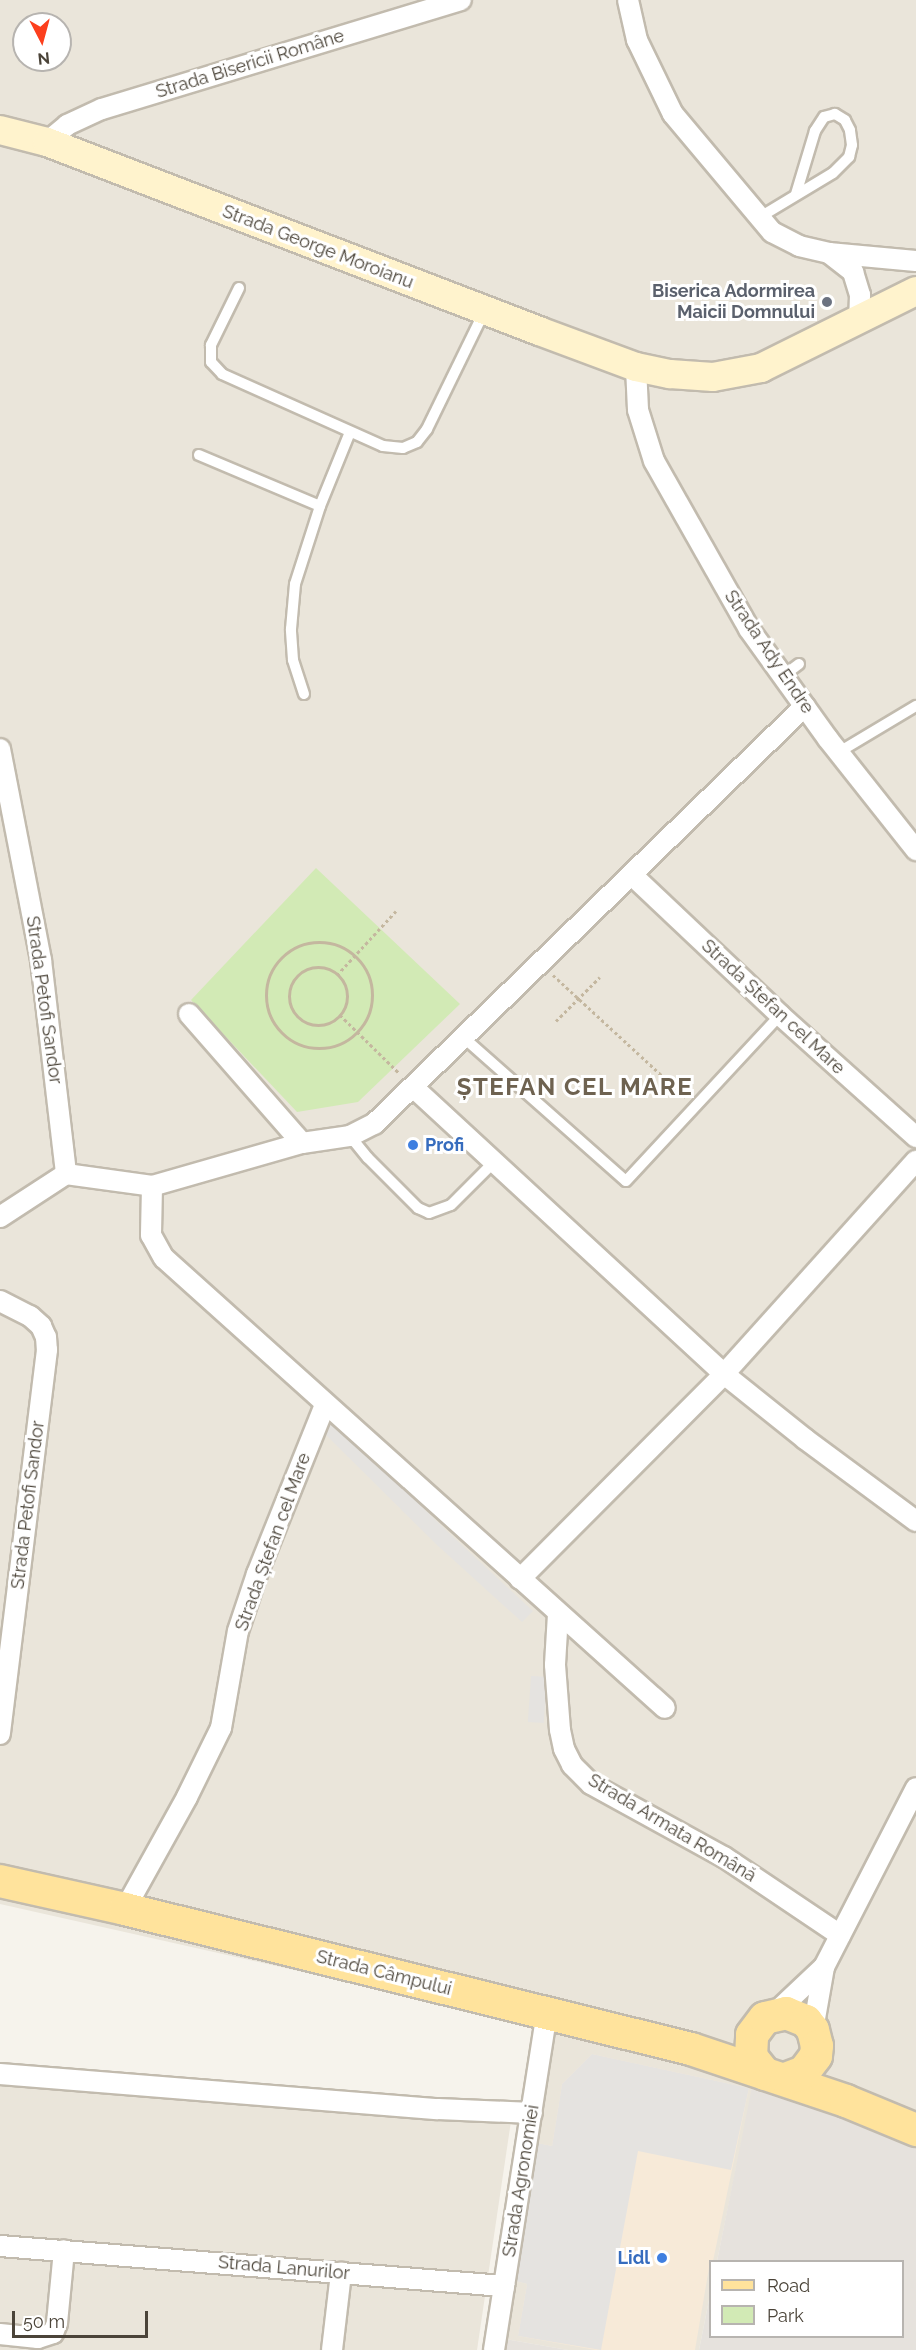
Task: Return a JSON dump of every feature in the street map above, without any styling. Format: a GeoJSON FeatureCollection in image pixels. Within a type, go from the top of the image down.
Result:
{"type":"FeatureCollection","features":[{"type":"Feature","properties":{"kind":"main road","name":"Strada George Moroianu"},"geometry":{"type":"LineString","coordinates":[[0,130],[47,142],[636,367],[692,377],[737,374],[787,357],[916,291]]}},
{"type":"Feature","properties":{"kind":"main road","name":"Strada Câmpului"},"geometry":{"type":"LineString","coordinates":[[0,1881],[125,1909],[691,2049],[846,2101],[916,2130]]}},
{"type":"Feature","properties":{"kind":"main road"},"geometry":{"type":"LineString","coordinates":[[691,2049],[727,2040],[766,2019],[797,2015],[815,2038],[830,2080],[846,2101]]}},
{"type":"Feature","properties":{"kind":"main road"},"geometry":{"type":"LineString","coordinates":[[766,2019],[750,2046],[756,2066],[775,2077],[804,2072],[816,2056],[815,2038]]}},
{"type":"Feature","properties":{"kind":"street","name":"Strada Bisericii Române"},"geometry":{"type":"LineString","coordinates":[[47,142],[67,125],[102,109],[461,0]]}},
{"type":"Feature","properties":{"kind":"street"},"geometry":{"type":"LineString","coordinates":[[628,0],[637,40],[673,114],[772,232],[799,246],[829,253],[916,261]]}},
{"type":"Feature","properties":{"kind":"street"},"geometry":{"type":"LineString","coordinates":[[829,253],[853,272],[860,295],[859,321]]}},
{"type":"Feature","properties":{"kind":"street","name":"Strada Ady Endre"},"geometry":{"type":"LineString","coordinates":[[636,367],[638,410],[654,461],[748,629],[791,670],[805,706],[838,752],[916,850]]}},
{"type":"Feature","properties":{"kind":"street"},"geometry":{"type":"LineString","coordinates":[[0,1217],[66,1174],[152,1186],[302,1143],[350,1136],[374,1124],[805,706]]}},
{"type":"Feature","properties":{"kind":"street","name":"Strada Petofi Sandor"},"geometry":{"type":"LineString","coordinates":[[0,749],[41,960],[66,1174]]}},
{"type":"Feature","properties":{"kind":"street","name":"Strada Ștefan cel Mare"},"geometry":{"type":"LineString","coordinates":[[632,875],[780,1015],[916,1137]]}},
{"type":"Feature","properties":{"kind":"street"},"geometry":{"type":"LineString","coordinates":[[189,1014],[302,1143]]}},
{"type":"Feature","properties":{"kind":"street"},"geometry":{"type":"LineString","coordinates":[[413,1087],[724,1374],[813,1445],[916,1521]]}},
{"type":"Feature","properties":{"kind":"street"},"geometry":{"type":"LineString","coordinates":[[520,1580],[724,1374],[916,1161]]}},
{"type":"Feature","properties":{"kind":"street"},"geometry":{"type":"LineString","coordinates":[[152,1186],[151,1235],[164,1258],[665,1708]]}},
{"type":"Feature","properties":{"kind":"street","name":"Strada Petofi Sandor"},"geometry":{"type":"LineString","coordinates":[[0,1301],[30,1316],[41,1326],[46,1337],[0,1734]]}},
{"type":"Feature","properties":{"kind":"street","name":"Strada Ștefan cel Mare"},"geometry":{"type":"LineString","coordinates":[[125,1909],[187,1797],[221,1728],[238,1631],[257,1574],[325,1405]]}},
{"type":"Feature","properties":{"kind":"street","name":"Strada Armata Română"},"geometry":{"type":"LineString","coordinates":[[558,1614],[555,1665],[560,1730],[564,1749],[572,1765],[591,1784],[724,1857],[840,1935]]}},
{"type":"Feature","properties":{"kind":"street"},"geometry":{"type":"LineString","coordinates":[[815,2038],[824,1967],[916,1788]]}},
{"type":"Feature","properties":{"kind":"street"},"geometry":{"type":"LineString","coordinates":[[766,2019],[824,1967]]}},
{"type":"Feature","properties":{"kind":"street","name":"Strada Agronomiei"},"geometry":{"type":"LineString","coordinates":[[494,2350],[547,2013]]}},
{"type":"Feature","properties":{"kind":"street"},"geometry":{"type":"LineString","coordinates":[[0,2074],[416,2107],[532,2113]]}},
{"type":"Feature","properties":{"kind":"street","name":"Strada Lanurilor"},"geometry":{"type":"LineString","coordinates":[[0,2246],[504,2286]]}},
{"type":"Feature","properties":{"kind":"street"},"geometry":{"type":"LineString","coordinates":[[0,2334],[38,2338],[53,2333],[57,2323],[64,2250]]}},
{"type":"Feature","properties":{"kind":"street"},"geometry":{"type":"LineString","coordinates":[[332,2350],[341,2272]]}},
{"type":"Feature","properties":{"kind":"lane"},"geometry":{"type":"LineString","coordinates":[[760,217],[833,173],[849,157],[852,144],[850,130],[845,120],[835,114],[824,117],[815,131],[796,194]]}},
{"type":"Feature","properties":{"kind":"lane"},"geometry":{"type":"LineString","coordinates":[[239,288],[211,345],[212,362],[222,374],[383,446],[403,448],[417,442],[427,429],[485,311]]}},
{"type":"Feature","properties":{"kind":"lane"},"geometry":{"type":"LineString","coordinates":[[304,694],[293,660],[291,628],[295,584],[320,506],[350,432]]}},
{"type":"Feature","properties":{"kind":"lane"},"geometry":{"type":"LineString","coordinates":[[199,455],[320,506]]}},
{"type":"Feature","properties":{"kind":"lane"},"geometry":{"type":"LineString","coordinates":[[838,752],[916,706]]}},
{"type":"Feature","properties":{"kind":"lane"},"geometry":{"type":"LineString","coordinates":[[463,1038],[626,1181],[780,1015]]}},
{"type":"Feature","properties":{"kind":"lane"},"geometry":{"type":"LineString","coordinates":[[350,1136],[368,1158],[418,1208],[429,1213],[451,1205],[494,1162]]}},
{"type":"Feature","properties":{"kind":"path"},"geometry":{"type":"LineString","coordinates":[[338,975],[396,911]]}},
{"type":"Feature","properties":{"kind":"path"},"geometry":{"type":"LineString","coordinates":[[326,943],[342,947],[356,957],[366,970],[372,986],[370,1011],[358,1032],[345,1042],[329,1048],[312,1048],[296,1043],[282,1034],[273,1021],[267,1005],[267,988],[271,972],[281,959],[302,946],[326,943]]}},
{"type":"Feature","properties":{"kind":"path"},"geometry":{"type":"LineString","coordinates":[[541,963],[695,1106]]}},
{"type":"Feature","properties":{"kind":"path"},"geometry":{"type":"LineString","coordinates":[[310,969],[329,970],[338,975],[346,990],[345,1008],[340,1015],[333,1021],[314,1025],[297,1016],[289,998],[294,980],[310,969]]}},
{"type":"Feature","properties":{"kind":"path"},"geometry":{"type":"LineString","coordinates":[[556,1021],[600,977]]}},
{"type":"Feature","properties":{"kind":"path"},"geometry":{"type":"LineString","coordinates":[[340,1015],[413,1087]]}},
{"type":"Feature","properties":{"kind":"shaded area"},"geometry":{"type":"Polygon","coordinates":[[[0,0],[916,0],[916,2142],[754,2082],[717,2260],[709,2260],[709,2300],[699,2350],[568,2350],[500,2338],[552,2028],[0,1904],[0,0]]]}},
{"type":"Feature","properties":{"kind":"shaded area"},"geometry":{"type":"Polygon","coordinates":[[[331,1419],[533,1611],[522,1622],[437,1545],[322,1431],[331,1419]]]}},
{"type":"Feature","properties":{"kind":"shaded area"},"geometry":{"type":"Polygon","coordinates":[[[531,1676],[547,1677],[544,1723],[528,1722],[531,1676]]]}},
{"type":"Feature","properties":{"kind":"shaded area"},"geometry":{"type":"Polygon","coordinates":[[[592,2054],[749,2088],[713,2260],[709,2260],[695,2350],[596,2350],[518,2336],[527,2284],[515,2281],[538,2143],[552,2146],[562,2084],[592,2054]]]}},
{"type":"Feature","properties":{"kind":"shaded area"},"geometry":{"type":"Polygon","coordinates":[[[592,2054],[749,2088],[731,2170],[638,2151],[601,2350],[518,2336],[527,2284],[515,2281],[538,2143],[552,2146],[562,2084],[592,2054]]]}},
{"type":"Feature","properties":{"kind":"shaded area"},"geometry":{"type":"Polygon","coordinates":[[[0,2081],[511,2121],[477,2350],[0,2350],[0,2081]]]}},
{"type":"Feature","properties":{"kind":"shaded area"},"geometry":{"type":"Polygon","coordinates":[[[753,2082],[916,2142],[916,2350],[699,2350],[709,2300],[709,2338],[904,2338],[904,2260],[717,2260],[753,2082]]]}},
{"type":"Feature","properties":{"kind":"shaded area"},"geometry":{"type":"Polygon","coordinates":[[[500,2338],[568,2350],[498,2350],[500,2338]]]}},
{"type":"Feature","properties":{"kind":"green space"},"geometry":{"type":"Polygon","coordinates":[[[316,868],[460,1004],[358,1102],[297,1112],[191,1000],[316,868]]]}},
{"type":"Feature","properties":{"kind":"place","name":"Biserica Adormirea Maicii Domnului"},"geometry":{"type":"Point","coordinates":[827,302]}},
{"type":"Feature","properties":{"kind":"place","name":"Profi"},"geometry":{"type":"Point","coordinates":[413,1145]}},
{"type":"Feature","properties":{"kind":"place","name":"Lidl"},"geometry":{"type":"Point","coordinates":[662,2258]}},
{"type":"Feature","properties":{"kind":"district","name":"ȘTEFAN CEL MARE"},"geometry":{"type":"Point","coordinates":[575,1087]}}]}
